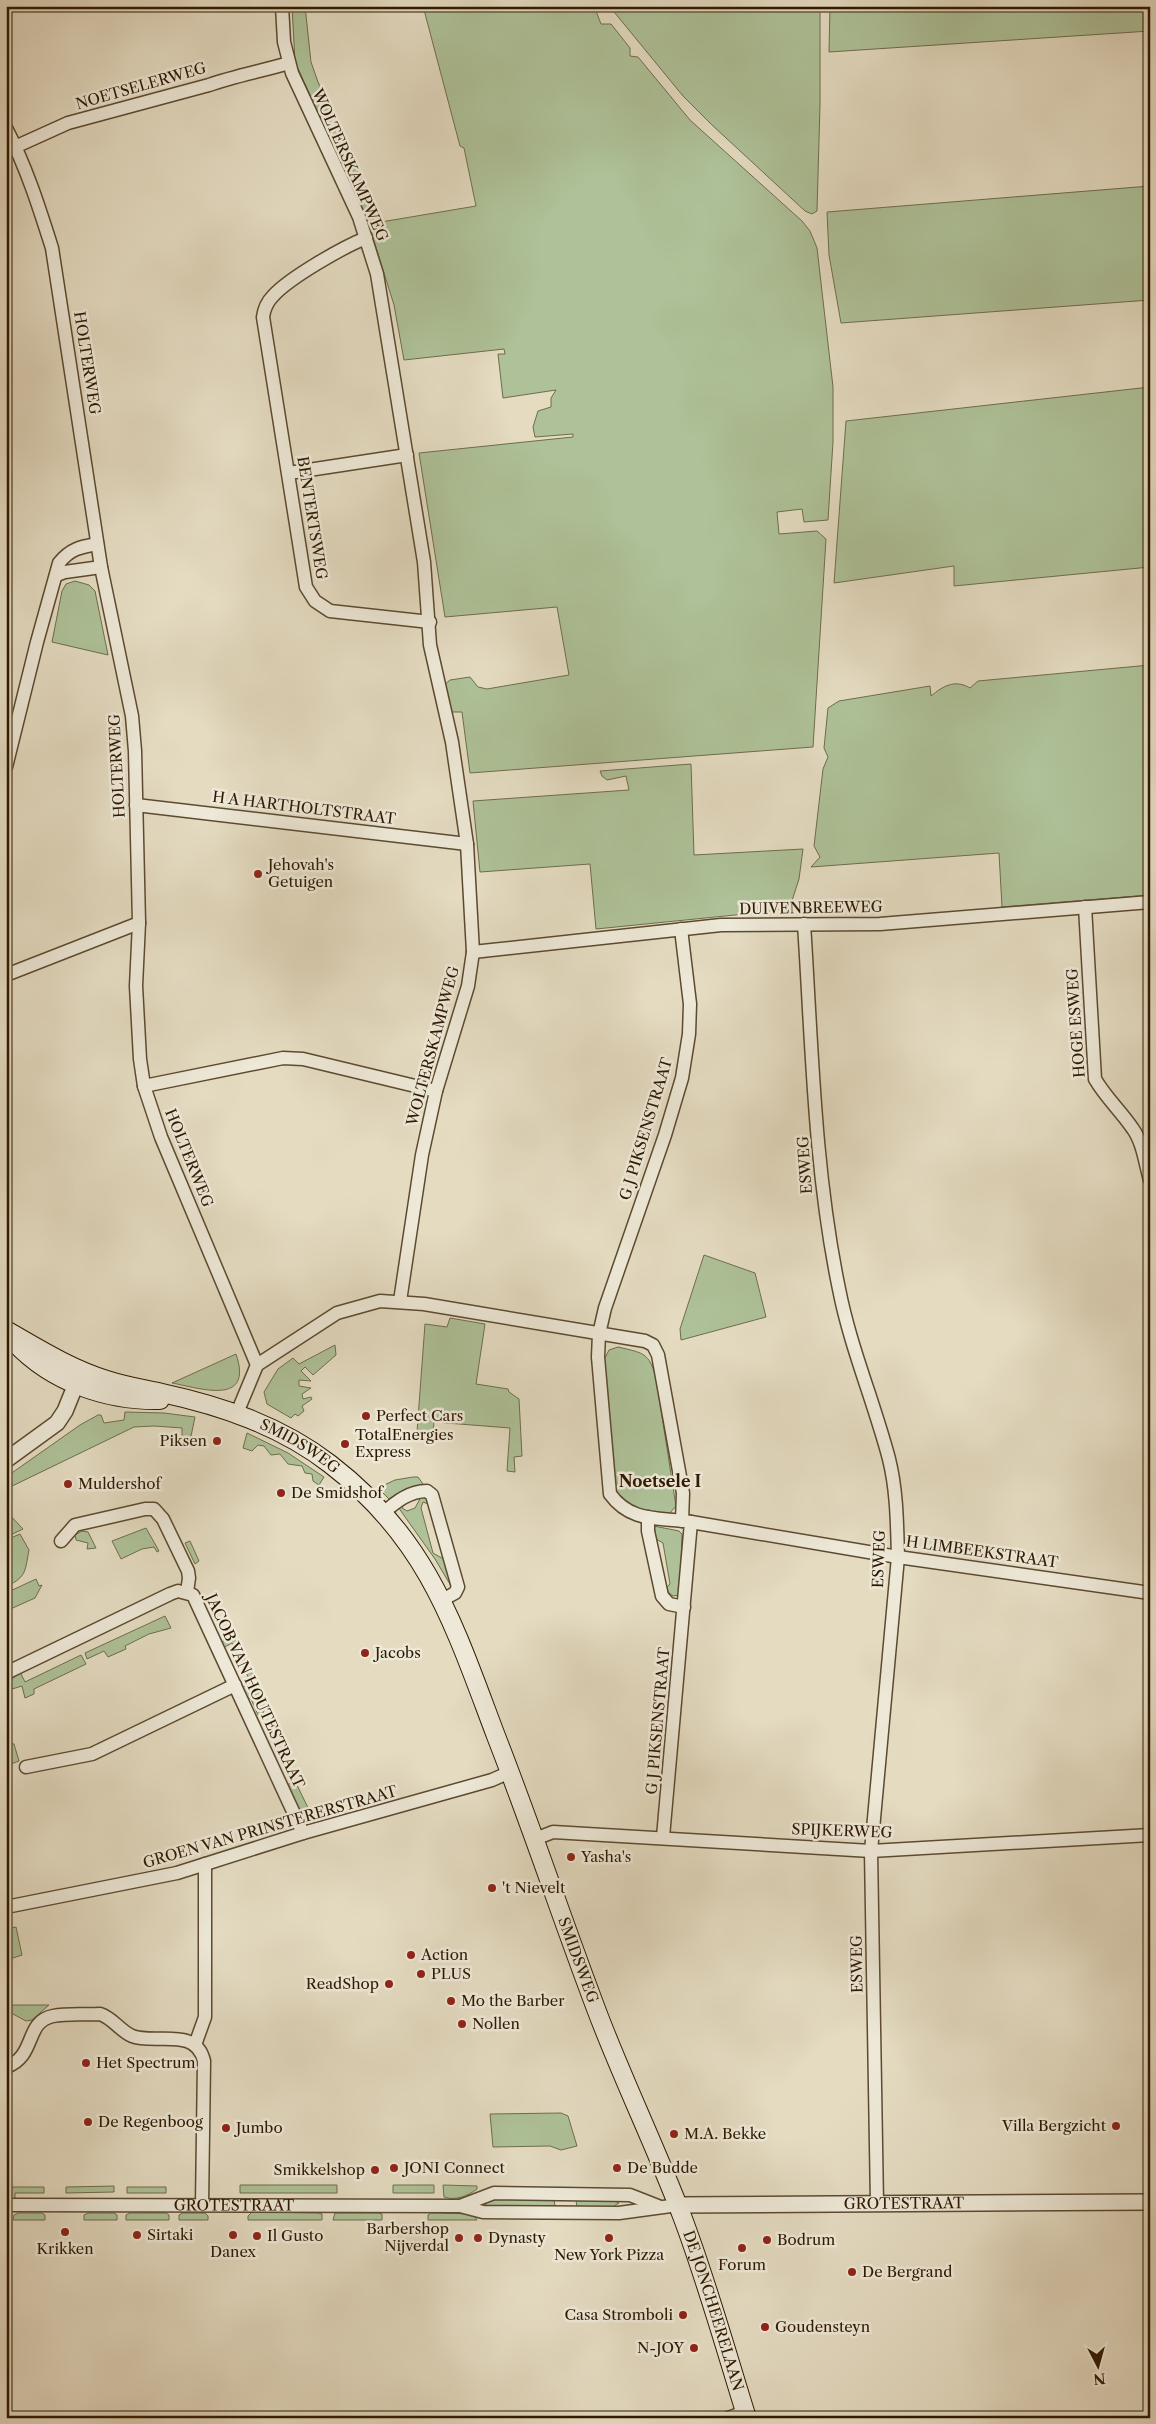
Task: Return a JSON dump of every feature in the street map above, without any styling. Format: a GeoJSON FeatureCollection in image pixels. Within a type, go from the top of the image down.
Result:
{"type":"FeatureCollection","features":[{"type":"Feature","properties":{"kind":"main road","name":"SMIDSWEG"},"geometry":{"type":"LineString","coordinates":[[6,1330],[105,1395],[128,1400],[200,1402],[237,1413],[286,1436],[326,1461],[351,1481],[405,1538],[442,1600],[510,1772],[599,2017],[678,2205]]}},
{"type":"Feature","properties":{"kind":"main road","name":"SMIDSWEG"},"geometry":{"type":"LineString","coordinates":[[6,1334],[36,1362],[78,1377]]}},
{"type":"Feature","properties":{"kind":"main road","name":"DE JONCHEERELAAN"},"geometry":{"type":"LineString","coordinates":[[678,2205],[746,2415]]}},
{"type":"Feature","properties":{"kind":"street","name":"WOLTERSKAMPWEG"},"geometry":{"type":"LineString","coordinates":[[282,6],[284,42],[288,63],[366,238],[377,274],[407,455]]}},
{"type":"Feature","properties":{"kind":"street","name":"NOETSELERWEG"},"geometry":{"type":"LineString","coordinates":[[11,149],[68,123],[209,85],[222,79],[236,78],[288,63]]}},
{"type":"Feature","properties":{"kind":"street","name":"HOLTERWEG"},"geometry":{"type":"LineString","coordinates":[[6,128],[11,149],[39,206],[52,248],[97,544],[132,716],[139,923],[136,986],[140,1059],[144,1086],[161,1136],[257,1365]]}},
{"type":"Feature","properties":{"kind":"street","name":"BENTERTSWEG"},"geometry":{"type":"LineString","coordinates":[[366,238],[339,250],[278,291],[271,298],[264,312],[264,332],[306,587],[315,602],[330,611],[430,622]]}},
{"type":"Feature","properties":{"kind":"street"},"geometry":{"type":"LineString","coordinates":[[288,473],[407,455],[424,562],[430,622]]}},
{"type":"Feature","properties":{"kind":"street"},"geometry":{"type":"LineString","coordinates":[[6,767],[37,642],[58,575],[59,563],[67,553],[78,547],[97,544]]}},
{"type":"Feature","properties":{"kind":"street"},"geometry":{"type":"LineString","coordinates":[[58,575],[65,572],[101,567]]}},
{"type":"Feature","properties":{"kind":"street","name":"WOLTERSKAMPWEG"},"geometry":{"type":"LineString","coordinates":[[400,1301],[422,1155],[436,1091],[468,986],[473,952],[467,844],[452,742],[430,645],[430,622]]}},
{"type":"Feature","properties":{"kind":"street","name":"H A HARTHOLTSTRAAT"},"geometry":{"type":"LineString","coordinates":[[136,805],[467,844]]}},
{"type":"Feature","properties":{"kind":"street","name":"DUIVENBREEWEG"},"geometry":{"type":"LineString","coordinates":[[473,952],[721,925],[880,924],[1150,902]]}},
{"type":"Feature","properties":{"kind":"street","name":"HOGE ESWEG"},"geometry":{"type":"LineString","coordinates":[[1085,907],[1095,1080],[1103,1094],[1134,1129],[1150,1180]]}},
{"type":"Feature","properties":{"kind":"street"},"geometry":{"type":"LineString","coordinates":[[6,975],[139,923]]}},
{"type":"Feature","properties":{"kind":"street","name":"ESWEG"},"geometry":{"type":"LineString","coordinates":[[804,924],[824,1205],[839,1291],[889,1460],[895,1496],[898,1557],[871,1851],[877,2204]]}},
{"type":"Feature","properties":{"kind":"street","name":"G J PIKSENSTRAAT"},"geometry":{"type":"LineString","coordinates":[[681,929],[690,1004],[689,1034],[682,1078],[665,1135],[605,1308],[599,1334],[598,1357],[610,1494],[619,1506],[630,1514],[687,1522]]}},
{"type":"Feature","properties":{"kind":"street"},"geometry":{"type":"LineString","coordinates":[[144,1086],[283,1058],[304,1059],[436,1091]]}},
{"type":"Feature","properties":{"kind":"street"},"geometry":{"type":"LineString","coordinates":[[237,1413],[257,1365],[337,1313],[380,1301],[400,1301],[599,1334]]}},
{"type":"Feature","properties":{"kind":"street","name":"G J PIKSENSTRAAT"},"geometry":{"type":"LineString","coordinates":[[599,1334],[645,1341],[654,1345],[658,1355],[687,1522],[684,1607],[663,1838]]}},
{"type":"Feature","properties":{"kind":"street"},"geometry":{"type":"LineString","coordinates":[[6,1460],[57,1423],[65,1411],[78,1377]]}},
{"type":"Feature","properties":{"kind":"street"},"geometry":{"type":"LineString","coordinates":[[383,1513],[399,1499],[420,1491],[427,1491],[432,1495],[458,1587],[455,1593],[442,1600]]}},
{"type":"Feature","properties":{"kind":"street","name":"JACOB VAN HOUTESTRAAT"},"geometry":{"type":"LineString","coordinates":[[61,1541],[75,1525],[145,1509],[154,1509],[163,1520],[188,1571],[189,1585],[187,1592]]}},
{"type":"Feature","properties":{"kind":"street"},"geometry":{"type":"LineString","coordinates":[[648,1517],[648,1531],[662,1596],[668,1604],[684,1607]]}},
{"type":"Feature","properties":{"kind":"street","name":"H LIMBEEKSTRAAT"},"geometry":{"type":"LineString","coordinates":[[687,1522],[898,1557],[1150,1593]]}},
{"type":"Feature","properties":{"kind":"street","name":"JACOB VAN HOUTESTRAAT"},"geometry":{"type":"LineString","coordinates":[[6,1673],[170,1594],[187,1592],[198,1603],[303,1833]]}},
{"type":"Feature","properties":{"kind":"street"},"geometry":{"type":"LineString","coordinates":[[26,1767],[92,1754],[235,1685]]}},
{"type":"Feature","properties":{"kind":"street","name":"GROEN VAN PRINSTERERSTRAAT"},"geometry":{"type":"LineString","coordinates":[[6,1907],[177,1873],[303,1833],[492,1780],[510,1772]]}},
{"type":"Feature","properties":{"kind":"street","name":"SPIJKERWEG"},"geometry":{"type":"LineString","coordinates":[[535,1839],[553,1832],[871,1851],[1150,1835]]}},
{"type":"Feature","properties":{"kind":"street"},"geometry":{"type":"LineString","coordinates":[[195,2045],[205,2017],[205,1864]]}},
{"type":"Feature","properties":{"kind":"street"},"geometry":{"type":"LineString","coordinates":[[6,2067],[22,2058],[33,2032],[44,2020],[53,2016],[100,2014],[107,2016],[132,2036],[167,2038],[195,2045],[200,2050],[204,2060],[204,2138],[200,2184],[202,2205]]}},
{"type":"Feature","properties":{"kind":"street","name":"GROTESTRAAT"},"geometry":{"type":"LineString","coordinates":[[460,2206],[494,2193],[630,2195],[658,2206]]}},
{"type":"Feature","properties":{"kind":"street"},"geometry":{"type":"LineString","coordinates":[[563,2194],[563,2213]]}},
{"type":"Feature","properties":{"kind":"street","name":"GROTESTRAAT"},"geometry":{"type":"LineString","coordinates":[[6,2206],[460,2206],[483,2212],[619,2213],[658,2206],[678,2205],[1150,2202]]}},
{"type":"Feature","properties":{"kind":"street"},"geometry":{"type":"LineString","coordinates":[[728,2418],[746,2415]]}},
{"type":"Feature","properties":{"kind":"green space"},"geometry":{"type":"Polygon","coordinates":[[[292,6],[305,6],[311,62],[318,82],[381,222],[476,206],[464,148],[460,146],[423,6],[594,6],[601,24],[611,24],[630,48],[630,56],[638,57],[690,120],[802,221],[810,231],[817,248],[833,387],[833,442],[828,520],[804,522],[802,509],[777,512],[779,534],[817,531],[826,539],[813,747],[470,773],[462,712],[450,712],[444,685],[450,680],[470,677],[478,687],[487,689],[569,675],[557,607],[445,617],[419,453],[573,437],[573,434],[535,437],[533,427],[538,411],[551,407],[551,398],[556,390],[503,398],[498,354],[505,354],[504,349],[404,360],[394,305],[369,225],[295,62],[292,6]]]}},
{"type":"Feature","properties":{"kind":"green space"},"geometry":{"type":"Polygon","coordinates":[[[820,6],[817,211],[812,214],[805,211],[683,96],[610,7],[820,6]]]}},
{"type":"Feature","properties":{"kind":"green space"},"geometry":{"type":"Polygon","coordinates":[[[830,6],[1150,6],[1150,31],[829,52],[830,6]]]}},
{"type":"Feature","properties":{"kind":"green space"},"geometry":{"type":"Polygon","coordinates":[[[1150,186],[1150,300],[841,323],[829,255],[827,212],[1150,186]]]}},
{"type":"Feature","properties":{"kind":"green space"},"geometry":{"type":"Polygon","coordinates":[[[1150,387],[1150,567],[954,586],[954,566],[834,583],[846,421],[1150,387]]]}},
{"type":"Feature","properties":{"kind":"green space"},"geometry":{"type":"Polygon","coordinates":[[[75,581],[89,585],[95,591],[108,655],[52,642],[62,591],[66,584],[75,581]]]}},
{"type":"Feature","properties":{"kind":"green space"},"geometry":{"type":"Polygon","coordinates":[[[1150,665],[1150,895],[1002,907],[999,853],[811,867],[820,857],[814,846],[823,769],[828,757],[824,748],[828,708],[839,701],[930,686],[931,696],[940,689],[954,684],[965,685],[970,688],[978,681],[1150,665]]]}},
{"type":"Feature","properties":{"kind":"green space"},"geometry":{"type":"Polygon","coordinates":[[[691,764],[694,855],[803,849],[799,879],[790,907],[765,912],[596,929],[590,864],[480,872],[473,801],[629,790],[626,776],[607,780],[600,771],[691,764]]]}},
{"type":"Feature","properties":{"kind":"green space"},"geometry":{"type":"Polygon","coordinates":[[[704,1255],[755,1273],[766,1317],[681,1340],[680,1329],[704,1255]]]}},
{"type":"Feature","properties":{"kind":"green space"},"geometry":{"type":"Polygon","coordinates":[[[450,1318],[485,1324],[476,1384],[508,1389],[509,1392],[519,1399],[522,1456],[514,1457],[515,1472],[507,1471],[510,1428],[434,1422],[433,1433],[417,1432],[425,1324],[447,1327],[450,1318]]]}},
{"type":"Feature","properties":{"kind":"green space"},"geometry":{"type":"Polygon","coordinates":[[[335,1345],[336,1355],[313,1375],[305,1367],[301,1371],[311,1381],[299,1380],[299,1386],[311,1388],[302,1394],[303,1399],[311,1397],[312,1399],[302,1406],[304,1411],[298,1416],[295,1414],[291,1418],[267,1404],[264,1392],[278,1369],[293,1358],[299,1364],[335,1345]]]}},
{"type":"Feature","properties":{"kind":"green space"},"geometry":{"type":"Polygon","coordinates":[[[618,1347],[644,1355],[651,1363],[656,1378],[676,1506],[669,1514],[631,1506],[619,1497],[613,1489],[604,1360],[609,1350],[618,1347]]]}},
{"type":"Feature","properties":{"kind":"green space"},"geometry":{"type":"Polygon","coordinates":[[[236,1354],[240,1371],[237,1382],[231,1388],[209,1390],[172,1383],[236,1354]]]}},
{"type":"Feature","properties":{"kind":"green space"},"geometry":{"type":"Polygon","coordinates":[[[125,1412],[164,1413],[195,1417],[190,1441],[182,1436],[182,1428],[134,1427],[6,1489],[6,1477],[80,1425],[98,1415],[101,1415],[104,1423],[124,1420],[125,1412]]]}},
{"type":"Feature","properties":{"kind":"green space"},"geometry":{"type":"Polygon","coordinates":[[[247,1433],[288,1453],[324,1477],[319,1485],[313,1481],[312,1474],[305,1473],[302,1466],[288,1464],[280,1454],[271,1455],[264,1446],[258,1445],[252,1451],[243,1448],[247,1433]]]}},
{"type":"Feature","properties":{"kind":"green space"},"geometry":{"type":"Polygon","coordinates":[[[418,1477],[423,1484],[396,1494],[389,1499],[382,1492],[382,1486],[395,1480],[418,1477]]]}},
{"type":"Feature","properties":{"kind":"green space"},"geometry":{"type":"Polygon","coordinates":[[[421,1497],[428,1499],[428,1504],[423,1502],[421,1508],[433,1553],[447,1561],[451,1586],[435,1559],[398,1507],[405,1503],[402,1508],[407,1511],[415,1508],[421,1497]]]}},
{"type":"Feature","properties":{"kind":"green space"},"geometry":{"type":"Polygon","coordinates":[[[6,1511],[23,1529],[6,1537],[6,1511]]]}},
{"type":"Feature","properties":{"kind":"green space"},"geometry":{"type":"Polygon","coordinates":[[[654,1526],[679,1531],[682,1534],[680,1595],[673,1596],[668,1592],[667,1587],[670,1584],[663,1543],[656,1539],[654,1526]]]}},
{"type":"Feature","properties":{"kind":"green space"},"geometry":{"type":"Polygon","coordinates":[[[146,1528],[159,1551],[157,1552],[154,1547],[142,1549],[121,1559],[112,1541],[146,1528]]]}},
{"type":"Feature","properties":{"kind":"green space"},"geometry":{"type":"Polygon","coordinates":[[[82,1531],[88,1532],[96,1548],[87,1549],[88,1543],[76,1540],[75,1535],[82,1531]]]}},
{"type":"Feature","properties":{"kind":"green space"},"geometry":{"type":"Polygon","coordinates":[[[20,1534],[29,1550],[26,1568],[22,1576],[7,1586],[6,1540],[20,1534]]]}},
{"type":"Feature","properties":{"kind":"green space"},"geometry":{"type":"Polygon","coordinates":[[[190,1541],[199,1561],[195,1564],[185,1543],[190,1541]]]}},
{"type":"Feature","properties":{"kind":"green space"},"geometry":{"type":"Polygon","coordinates":[[[36,1579],[39,1586],[42,1585],[35,1598],[6,1611],[6,1593],[36,1579]]]}},
{"type":"Feature","properties":{"kind":"green space"},"geometry":{"type":"Polygon","coordinates":[[[165,1616],[171,1628],[149,1634],[125,1646],[126,1649],[108,1657],[104,1651],[87,1659],[85,1653],[165,1616]]]}},
{"type":"Feature","properties":{"kind":"green space"},"geometry":{"type":"Polygon","coordinates":[[[234,1636],[267,1704],[263,1713],[258,1715],[251,1699],[244,1696],[240,1688],[251,1683],[232,1643],[221,1649],[223,1641],[234,1636]]]}},
{"type":"Feature","properties":{"kind":"green space"},"geometry":{"type":"Polygon","coordinates":[[[81,1655],[86,1664],[34,1689],[34,1694],[25,1698],[22,1686],[12,1689],[11,1680],[20,1672],[25,1682],[81,1655]]]}},
{"type":"Feature","properties":{"kind":"green space"},"geometry":{"type":"Polygon","coordinates":[[[7,1742],[14,1744],[19,1761],[6,1766],[6,1754],[10,1754],[7,1742]]]}},
{"type":"Feature","properties":{"kind":"green space"},"geometry":{"type":"Polygon","coordinates":[[[295,1781],[311,1814],[302,1817],[287,1785],[295,1781]]]}},
{"type":"Feature","properties":{"kind":"green space"},"geometry":{"type":"Polygon","coordinates":[[[16,1927],[22,1955],[10,1959],[10,1999],[6,2006],[6,1929],[16,1927]]]}},
{"type":"Feature","properties":{"kind":"green space"},"geometry":{"type":"Polygon","coordinates":[[[13,2005],[49,2005],[32,2020],[26,2021],[13,2014],[6,2015],[13,2005]]]}},
{"type":"Feature","properties":{"kind":"green space"},"geometry":{"type":"Polygon","coordinates":[[[561,2113],[568,2116],[577,2146],[561,2150],[550,2146],[493,2147],[490,2114],[561,2113]]]}},
{"type":"Feature","properties":{"kind":"green space"},"geometry":{"type":"Polygon","coordinates":[[[240,2185],[337,2185],[337,2193],[240,2193],[240,2185]]]}},
{"type":"Feature","properties":{"kind":"green space"},"geometry":{"type":"Polygon","coordinates":[[[393,2185],[434,2185],[434,2193],[393,2193],[393,2185]]]}},
{"type":"Feature","properties":{"kind":"green space"},"geometry":{"type":"Polygon","coordinates":[[[443,2185],[477,2186],[477,2189],[461,2197],[448,2198],[444,2197],[443,2185]]]}},
{"type":"Feature","properties":{"kind":"green space"},"geometry":{"type":"Polygon","coordinates":[[[114,2186],[114,2192],[66,2193],[66,2187],[114,2186]]]}},
{"type":"Feature","properties":{"kind":"green space"},"geometry":{"type":"Polygon","coordinates":[[[6,2187],[44,2187],[44,2193],[15,2193],[15,2199],[6,2198],[6,2187]]]}},
{"type":"Feature","properties":{"kind":"green space"},"geometry":{"type":"Polygon","coordinates":[[[127,2187],[166,2187],[166,2193],[127,2193],[127,2187]]]}},
{"type":"Feature","properties":{"kind":"green space"},"geometry":{"type":"Polygon","coordinates":[[[492,2199],[554,2200],[555,2206],[495,2209],[484,2204],[492,2199]]]}},
{"type":"Feature","properties":{"kind":"green space"},"geometry":{"type":"Polygon","coordinates":[[[576,2200],[613,2200],[619,2203],[612,2207],[577,2208],[576,2200]]]}},
{"type":"Feature","properties":{"kind":"green space"},"geometry":{"type":"Polygon","coordinates":[[[252,2212],[318,2213],[322,2214],[322,2220],[248,2220],[248,2216],[252,2212]]]}},
{"type":"Feature","properties":{"kind":"green space"},"geometry":{"type":"Polygon","coordinates":[[[18,2213],[42,2213],[45,2215],[45,2220],[13,2220],[14,2215],[18,2213]]]}},
{"type":"Feature","properties":{"kind":"green space"},"geometry":{"type":"Polygon","coordinates":[[[88,2213],[114,2213],[117,2215],[117,2220],[84,2220],[84,2215],[88,2213]]]}},
{"type":"Feature","properties":{"kind":"green space"},"geometry":{"type":"Polygon","coordinates":[[[130,2213],[166,2213],[169,2215],[169,2220],[126,2220],[126,2215],[130,2213]]]}},
{"type":"Feature","properties":{"kind":"green space"},"geometry":{"type":"Polygon","coordinates":[[[183,2213],[205,2213],[208,2216],[208,2220],[179,2220],[179,2215],[183,2213]]]}},
{"type":"Feature","properties":{"kind":"green space"},"geometry":{"type":"Polygon","coordinates":[[[335,2213],[378,2213],[382,2214],[382,2220],[333,2220],[335,2213]]]}},
{"type":"Feature","properties":{"kind":"green space"},"geometry":{"type":"Polygon","coordinates":[[[431,2213],[473,2214],[477,2220],[428,2220],[428,2215],[431,2213]]]}},
{"type":"Feature","properties":{"kind":"place","name":"Jehovah's Getuigen"},"geometry":{"type":"Point","coordinates":[258,874]}},
{"type":"Feature","properties":{"kind":"place","name":"Perfect Cars"},"geometry":{"type":"Point","coordinates":[366,1416]}},
{"type":"Feature","properties":{"kind":"place","name":"Piksen"},"geometry":{"type":"Point","coordinates":[217,1441]}},
{"type":"Feature","properties":{"kind":"place","name":"TotalEnergies Express"},"geometry":{"type":"Point","coordinates":[345,1444]}},
{"type":"Feature","properties":{"kind":"place","name":"Muldershof"},"geometry":{"type":"Point","coordinates":[68,1484]}},
{"type":"Feature","properties":{"kind":"place","name":"De Smidshof"},"geometry":{"type":"Point","coordinates":[281,1493]}},
{"type":"Feature","properties":{"kind":"place","name":"Jacobs"},"geometry":{"type":"Point","coordinates":[365,1653]}},
{"type":"Feature","properties":{"kind":"place","name":"Yasha's"},"geometry":{"type":"Point","coordinates":[571,1857]}},
{"type":"Feature","properties":{"kind":"place","name":"'t Nievelt"},"geometry":{"type":"Point","coordinates":[492,1888]}},
{"type":"Feature","properties":{"kind":"place","name":"Action"},"geometry":{"type":"Point","coordinates":[411,1955]}},
{"type":"Feature","properties":{"kind":"place","name":"PLUS"},"geometry":{"type":"Point","coordinates":[421,1974]}},
{"type":"Feature","properties":{"kind":"place","name":"ReadShop"},"geometry":{"type":"Point","coordinates":[389,1984]}},
{"type":"Feature","properties":{"kind":"place","name":"Mo the Barber"},"geometry":{"type":"Point","coordinates":[451,2001]}},
{"type":"Feature","properties":{"kind":"place","name":"Nollen"},"geometry":{"type":"Point","coordinates":[462,2024]}},
{"type":"Feature","properties":{"kind":"place","name":"Het Spectrum"},"geometry":{"type":"Point","coordinates":[86,2063]}},
{"type":"Feature","properties":{"kind":"place","name":"De Regenboog"},"geometry":{"type":"Point","coordinates":[88,2122]}},
{"type":"Feature","properties":{"kind":"place","name":"Villa Bergzicht"},"geometry":{"type":"Point","coordinates":[1116,2126]}},
{"type":"Feature","properties":{"kind":"place","name":"Jumbo"},"geometry":{"type":"Point","coordinates":[226,2128]}},
{"type":"Feature","properties":{"kind":"place","name":"M.A. Bekke"},"geometry":{"type":"Point","coordinates":[674,2134]}},
{"type":"Feature","properties":{"kind":"place","name":"JONI Connect"},"geometry":{"type":"Point","coordinates":[394,2168]}},
{"type":"Feature","properties":{"kind":"place","name":"De Budde"},"geometry":{"type":"Point","coordinates":[617,2168]}},
{"type":"Feature","properties":{"kind":"place","name":"Smikkelshop"},"geometry":{"type":"Point","coordinates":[375,2170]}},
{"type":"Feature","properties":{"kind":"place","name":"Krikken"},"geometry":{"type":"Point","coordinates":[65,2232]}},
{"type":"Feature","properties":{"kind":"place","name":"Sirtaki"},"geometry":{"type":"Point","coordinates":[137,2235]}},
{"type":"Feature","properties":{"kind":"place","name":"Danex"},"geometry":{"type":"Point","coordinates":[233,2235]}},
{"type":"Feature","properties":{"kind":"place","name":"Il Gusto"},"geometry":{"type":"Point","coordinates":[257,2236]}},
{"type":"Feature","properties":{"kind":"place","name":"Barbershop Nijverdal"},"geometry":{"type":"Point","coordinates":[459,2238]}},
{"type":"Feature","properties":{"kind":"place","name":"Dynasty"},"geometry":{"type":"Point","coordinates":[478,2238]}},
{"type":"Feature","properties":{"kind":"place","name":"New York Pizza"},"geometry":{"type":"Point","coordinates":[609,2238]}},
{"type":"Feature","properties":{"kind":"place","name":"Bodrum"},"geometry":{"type":"Point","coordinates":[767,2240]}},
{"type":"Feature","properties":{"kind":"place","name":"Forum"},"geometry":{"type":"Point","coordinates":[742,2248]}},
{"type":"Feature","properties":{"kind":"place","name":"De Bergrand"},"geometry":{"type":"Point","coordinates":[852,2272]}},
{"type":"Feature","properties":{"kind":"place","name":"Casa Stromboli"},"geometry":{"type":"Point","coordinates":[683,2315]}},
{"type":"Feature","properties":{"kind":"place","name":"Goudensteyn"},"geometry":{"type":"Point","coordinates":[765,2327]}},
{"type":"Feature","properties":{"kind":"place","name":"N-JOY"},"geometry":{"type":"Point","coordinates":[694,2348]}},
{"type":"Feature","properties":{"kind":"district","name":"Noetsele I"},"geometry":{"type":"Point","coordinates":[660,1481]}}]}
